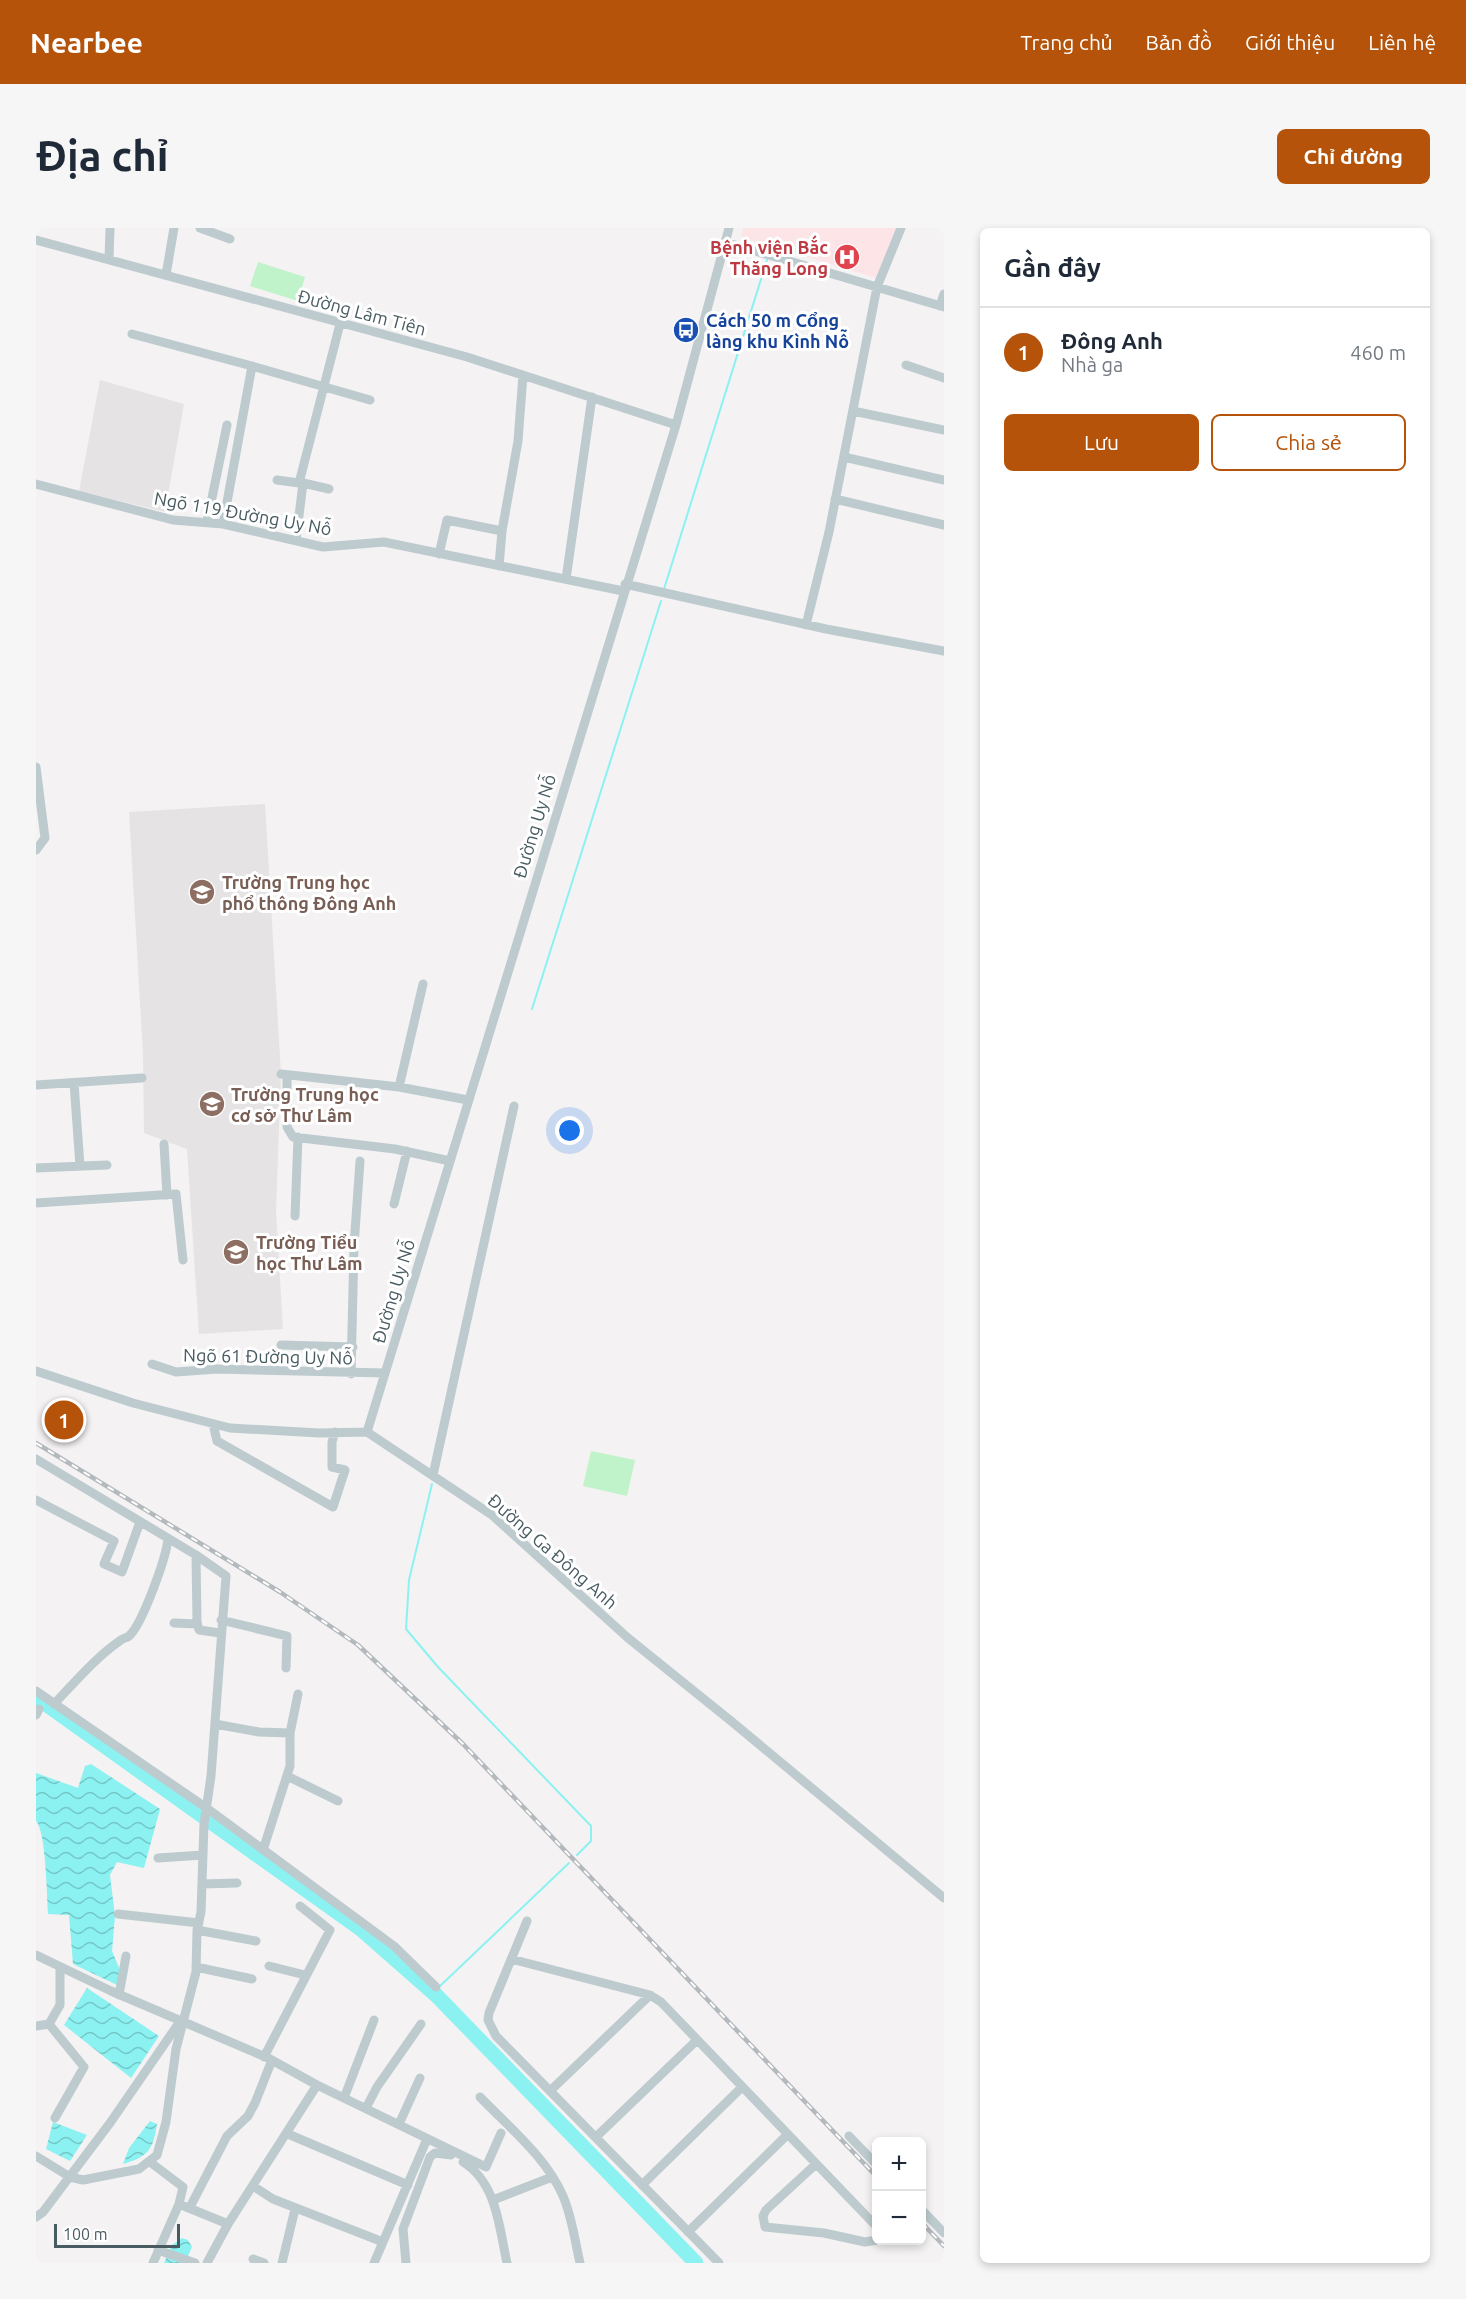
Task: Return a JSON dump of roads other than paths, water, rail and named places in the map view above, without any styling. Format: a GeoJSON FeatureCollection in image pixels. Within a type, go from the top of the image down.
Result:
{"type":"FeatureCollection","features":[{"type":"Feature","properties":{"kind":"street"},"geometry":{"type":"LineString","coordinates":[[109,260],[110,228]]}},
{"type":"Feature","properties":{"kind":"street"},"geometry":{"type":"LineString","coordinates":[[166,275],[174,228]]}},
{"type":"Feature","properties":{"kind":"street"},"geometry":{"type":"LineString","coordinates":[[200,228],[230,239]]}},
{"type":"Feature","properties":{"kind":"street","name":"Đường Uy Nỗ"},"geometry":{"type":"LineString","coordinates":[[367,1432],[624,587],[676,424],[729,228]]}},
{"type":"Feature","properties":{"kind":"street"},"geometry":{"type":"LineString","coordinates":[[806,625],[844,457],[877,287],[901,228]]}},
{"type":"Feature","properties":{"kind":"street","name":"Đường Lâm Tiên"},"geometry":{"type":"LineString","coordinates":[[36,240],[467,357],[676,424]]}},
{"type":"Feature","properties":{"kind":"street"},"geometry":{"type":"LineString","coordinates":[[725,242],[942,306],[944,294]]}},
{"type":"Feature","properties":{"kind":"street"},"geometry":{"type":"LineString","coordinates":[[296,540],[301,483],[340,324]]}},
{"type":"Feature","properties":{"kind":"street"},"geometry":{"type":"LineString","coordinates":[[132,334],[370,399]]}},
{"type":"Feature","properties":{"kind":"street"},"geometry":{"type":"LineString","coordinates":[[906,365],[944,378]]}},
{"type":"Feature","properties":{"kind":"street"},"geometry":{"type":"LineString","coordinates":[[223,524],[252,366]]}},
{"type":"Feature","properties":{"kind":"street"},"geometry":{"type":"LineString","coordinates":[[499,566],[502,531],[518,441],[523,375]]}},
{"type":"Feature","properties":{"kind":"street"},"geometry":{"type":"LineString","coordinates":[[566,579],[592,397]]}},
{"type":"Feature","properties":{"kind":"street"},"geometry":{"type":"LineString","coordinates":[[853,411],[944,430]]}},
{"type":"Feature","properties":{"kind":"street"},"geometry":{"type":"LineString","coordinates":[[207,522],[227,425]]}},
{"type":"Feature","properties":{"kind":"street"},"geometry":{"type":"LineString","coordinates":[[844,457],[944,480]]}},
{"type":"Feature","properties":{"kind":"street"},"geometry":{"type":"LineString","coordinates":[[277,480],[329,489]]}},
{"type":"Feature","properties":{"kind":"street","name":"Ngõ 119 Đường Uy Nỗ"},"geometry":{"type":"LineString","coordinates":[[36,484],[173,520],[223,524],[324,547],[384,542],[944,651]]}},
{"type":"Feature","properties":{"kind":"street"},"geometry":{"type":"LineString","coordinates":[[835,499],[944,525]]}},
{"type":"Feature","properties":{"kind":"street"},"geometry":{"type":"LineString","coordinates":[[438,554],[447,520],[502,531]]}},
{"type":"Feature","properties":{"kind":"street"},"geometry":{"type":"LineString","coordinates":[[36,767],[45,838],[36,850]]}},
{"type":"Feature","properties":{"kind":"street"},"geometry":{"type":"LineString","coordinates":[[399,1087],[423,984]]}},
{"type":"Feature","properties":{"kind":"street"},"geometry":{"type":"LineString","coordinates":[[450,1161],[408,1151],[293,1137],[287,1127],[284,1074],[399,1087],[468,1100]]}},
{"type":"Feature","properties":{"kind":"street"},"geometry":{"type":"LineString","coordinates":[[36,1085],[141,1078]]}},
{"type":"Feature","properties":{"kind":"street"},"geometry":{"type":"LineString","coordinates":[[74,1083],[80,1166]]}},
{"type":"Feature","properties":{"kind":"street"},"geometry":{"type":"LineString","coordinates":[[433,1475],[514,1106]]}},
{"type":"Feature","properties":{"kind":"street"},"geometry":{"type":"LineString","coordinates":[[296,1216],[298,1137]]}},
{"type":"Feature","properties":{"kind":"street"},"geometry":{"type":"LineString","coordinates":[[164,1144],[167,1195]]}},
{"type":"Feature","properties":{"kind":"street"},"geometry":{"type":"LineString","coordinates":[[394,1204],[408,1151]]}},
{"type":"Feature","properties":{"kind":"street"},"geometry":{"type":"LineString","coordinates":[[351,1374],[354,1246],[360,1161]]}},
{"type":"Feature","properties":{"kind":"street"},"geometry":{"type":"LineString","coordinates":[[36,1168],[107,1165]]}},
{"type":"Feature","properties":{"kind":"street"},"geometry":{"type":"LineString","coordinates":[[36,1203],[176,1194],[183,1260]]}},
{"type":"Feature","properties":{"kind":"street"},"geometry":{"type":"LineString","coordinates":[[281,1345],[353,1347]]}},
{"type":"Feature","properties":{"kind":"street","name":"Ngõ 61 Đường Uy Nỗ"},"geometry":{"type":"LineString","coordinates":[[152,1364],[176,1372],[217,1369],[351,1374],[385,1373]]}},
{"type":"Feature","properties":{"kind":"street"},"geometry":{"type":"LineString","coordinates":[[36,1371],[133,1403],[230,1428],[367,1432]]}},
{"type":"Feature","properties":{"kind":"street"},"geometry":{"type":"LineString","coordinates":[[213,1424],[216,1441],[333,1507],[345,1470],[332,1467],[332,1442],[335,1432]]}},
{"type":"Feature","properties":{"kind":"street","name":"Đường Ga Đông Anh"},"geometry":{"type":"LineString","coordinates":[[367,1432],[492,1515],[628,1638],[944,1898]]}},
{"type":"Feature","properties":{"kind":"street"},"geometry":{"type":"LineString","coordinates":[[36,1459],[196,1555],[226,1576],[219,1633],[208,1810],[204,1824],[196,1966],[176,2049],[166,2122],[157,2155],[139,2169],[83,2180],[70,2176],[36,2156]]}},
{"type":"Feature","properties":{"kind":"street"},"geometry":{"type":"LineString","coordinates":[[36,1500],[114,1541],[105,1564],[122,1572],[140,1522]]}},
{"type":"Feature","properties":{"kind":"street"},"geometry":{"type":"LineString","coordinates":[[54,1704],[88,1668],[121,1639],[129,1636],[144,1609],[167,1551],[168,1538]]}},
{"type":"Feature","properties":{"kind":"street"},"geometry":{"type":"LineString","coordinates":[[196,1555],[198,1630],[219,1633]]}},
{"type":"Feature","properties":{"kind":"street"},"geometry":{"type":"LineString","coordinates":[[221,1620],[287,1636],[286,1668]]}},
{"type":"Feature","properties":{"kind":"street"},"geometry":{"type":"LineString","coordinates":[[174,1623],[197,1624],[198,1622]]}},
{"type":"Feature","properties":{"kind":"street"},"geometry":{"type":"LineString","coordinates":[[36,1691],[208,1810],[394,1946],[436,1987]]}},
{"type":"Feature","properties":{"kind":"street"},"geometry":{"type":"LineString","coordinates":[[263,1850],[290,1766],[290,1733],[297,1694]]}},
{"type":"Feature","properties":{"kind":"street"},"geometry":{"type":"LineString","coordinates":[[215,1724],[259,1732],[290,1733]]}},
{"type":"Feature","properties":{"kind":"street"},"geometry":{"type":"LineString","coordinates":[[287,1776],[338,1801]]}},
{"type":"Feature","properties":{"kind":"street"},"geometry":{"type":"LineString","coordinates":[[158,1858],[203,1856]]}},
{"type":"Feature","properties":{"kind":"street"},"geometry":{"type":"LineString","coordinates":[[202,1884],[237,1883]]}},
{"type":"Feature","properties":{"kind":"street"},"geometry":{"type":"LineString","coordinates":[[190,2207],[227,2136],[248,2116],[255,2103],[268,2058],[304,1976],[330,1930],[300,1906]]}},
{"type":"Feature","properties":{"kind":"street"},"geometry":{"type":"LineString","coordinates":[[118,1914],[198,1927],[255,1941]]}},
{"type":"Feature","properties":{"kind":"street"},"geometry":{"type":"LineString","coordinates":[[528,1921],[488,2020],[496,2036],[719,2263]]}},
{"type":"Feature","properties":{"kind":"street"},"geometry":{"type":"LineString","coordinates":[[36,1955],[119,1995],[268,2058],[317,2085],[486,2167],[501,2133]]}},
{"type":"Feature","properties":{"kind":"street"},"geometry":{"type":"LineString","coordinates":[[119,1995],[126,1956]]}},
{"type":"Feature","properties":{"kind":"street"},"geometry":{"type":"LineString","coordinates":[[512,1959],[650,1995],[661,2002],[741,2088],[872,2222]]}},
{"type":"Feature","properties":{"kind":"street"},"geometry":{"type":"LineString","coordinates":[[49,2024],[60,2005],[60,1966]]}},
{"type":"Feature","properties":{"kind":"street"},"geometry":{"type":"LineString","coordinates":[[196,1966],[252,1979]]}},
{"type":"Feature","properties":{"kind":"street"},"geometry":{"type":"LineString","coordinates":[[269,1966],[304,1976]]}},
{"type":"Feature","properties":{"kind":"street"},"geometry":{"type":"LineString","coordinates":[[550,2091],[650,1995]]}},
{"type":"Feature","properties":{"kind":"street"},"geometry":{"type":"LineString","coordinates":[[344,2098],[374,2020]]}},
{"type":"Feature","properties":{"kind":"street"},"geometry":{"type":"LineString","coordinates":[[40,2215],[182,2021]]}},
{"type":"Feature","properties":{"kind":"street"},"geometry":{"type":"LineString","coordinates":[[36,2026],[49,2024]]}},
{"type":"Feature","properties":{"kind":"street"},"geometry":{"type":"LineString","coordinates":[[49,2024],[84,2067],[54,2118]]}},
{"type":"Feature","properties":{"kind":"street"},"geometry":{"type":"LineString","coordinates":[[366,2108],[377,2087],[421,2024]]}},
{"type":"Feature","properties":{"kind":"street"},"geometry":{"type":"LineString","coordinates":[[596,2137],[697,2040]]}},
{"type":"Feature","properties":{"kind":"street"},"geometry":{"type":"LineString","coordinates":[[399,2124],[420,2079]]}},
{"type":"Feature","properties":{"kind":"street"},"geometry":{"type":"LineString","coordinates":[[207,2263],[228,2223],[288,2134],[317,2085]]}},
{"type":"Feature","properties":{"kind":"street"},"geometry":{"type":"LineString","coordinates":[[642,2185],[741,2088]]}},
{"type":"Feature","properties":{"kind":"street"},"geometry":{"type":"LineString","coordinates":[[480,2097],[537,2156],[563,2196],[580,2263]]}},
{"type":"Feature","properties":{"kind":"street"},"geometry":{"type":"LineString","coordinates":[[288,2134],[408,2185]]}},
{"type":"Feature","properties":{"kind":"street"},"geometry":{"type":"LineString","coordinates":[[688,2232],[787,2135]]}},
{"type":"Feature","properties":{"kind":"street"},"geometry":{"type":"LineString","coordinates":[[849,2136],[872,2160]]}},
{"type":"Feature","properties":{"kind":"street"},"geometry":{"type":"LineString","coordinates":[[374,2263],[427,2139]]}},
{"type":"Feature","properties":{"kind":"street"},"geometry":{"type":"LineString","coordinates":[[406,2263],[404,2229],[430,2157],[435,2153],[452,2155],[473,2168],[485,2182],[493,2200],[507,2263]]}},
{"type":"Feature","properties":{"kind":"street"},"geometry":{"type":"LineString","coordinates":[[150,2162],[183,2187],[179,2204],[153,2263]]}},
{"type":"Feature","properties":{"kind":"street"},"geometry":{"type":"LineString","coordinates":[[816,2164],[766,2210],[763,2216],[765,2227],[824,2233],[872,2241]]}},
{"type":"Feature","properties":{"kind":"street"},"geometry":{"type":"LineString","coordinates":[[493,2200],[552,2178]]}},
{"type":"Feature","properties":{"kind":"street"},"geometry":{"type":"LineString","coordinates":[[252,2186],[295,2209],[383,2242]]}},
{"type":"Feature","properties":{"kind":"street"},"geometry":{"type":"LineString","coordinates":[[179,2204],[228,2223]]}},
{"type":"Feature","properties":{"kind":"street"},"geometry":{"type":"LineString","coordinates":[[282,2263],[295,2209]]}},
{"type":"Feature","properties":{"kind":"street"},"geometry":{"type":"LineString","coordinates":[[926,2215],[944,2233]]}},
{"type":"Feature","properties":{"kind":"street"},"geometry":{"type":"LineString","coordinates":[[160,2251],[193,2262]]}},
{"type":"Feature","properties":{"kind":"street"},"geometry":{"type":"LineString","coordinates":[[254,2259],[264,2263]]}},
{"type":"Feature","properties":{"kind":"water"},"geometry":{"type":"Polygon","coordinates":[[[91,1764],[160,1809],[144,1868],[117,1862],[110,1875],[115,1916],[112,1951],[120,1970],[117,1985],[73,1964],[69,1915],[48,1914],[44,1850],[36,1821],[36,1773],[78,1788],[85,1766],[91,1764]]]}},
{"type":"Feature","properties":{"kind":"water"},"geometry":{"type":"Polygon","coordinates":[[[87,1988],[159,2036],[131,2078],[64,2025],[87,1988]]]}},
{"type":"Feature","properties":{"kind":"water"},"geometry":{"type":"Polygon","coordinates":[[[150,2121],[157,2124],[154,2140],[148,2151],[123,2164],[129,2148],[150,2121]]]}},
{"type":"Feature","properties":{"kind":"water"},"geometry":{"type":"Polygon","coordinates":[[[53,2122],[87,2135],[70,2161],[46,2149],[53,2122]]]}},
{"type":"Feature","properties":{"kind":"water"},"geometry":{"type":"Polygon","coordinates":[[[182,2238],[188,2240],[192,2247],[185,2263],[164,2263],[172,2245],[182,2238]]]}},
{"type":"Feature","properties":{"kind":"waterway"},"geometry":{"type":"LineString","coordinates":[[664,589],[767,260]]}},
{"type":"Feature","properties":{"kind":"waterway"},"geometry":{"type":"LineString","coordinates":[[532,1009],[661,601]]}},
{"type":"Feature","properties":{"kind":"waterway"},"geometry":{"type":"LineString","coordinates":[[432,1484],[409,1580],[406,1629],[438,1667],[591,1826],[591,1841],[577,1855]]}},
{"type":"Feature","properties":{"kind":"waterway"},"geometry":{"type":"LineString","coordinates":[[36,1697],[362,1930],[436,1995],[696,2263]]}},
{"type":"Feature","properties":{"kind":"waterway"},"geometry":{"type":"LineString","coordinates":[[439,1987],[569,1863]]}},
{"type":"Feature","properties":{"kind":"railway"},"geometry":{"type":"LineString","coordinates":[[36,1443],[280,1592],[358,1645],[463,1744],[872,2172]]}},
{"type":"Feature","properties":{"kind":"railway"},"geometry":{"type":"LineString","coordinates":[[926,2227],[944,2246]]}},
{"type":"Feature","properties":{"kind":"place","name":"Bệnh viện Bắc Thăng Long"},"geometry":{"type":"Point","coordinates":[847,257]}},
{"type":"Feature","properties":{"kind":"place","name":"Cách 50 m Cổng làng khu Kình Nỗ"},"geometry":{"type":"Point","coordinates":[686,330]}},
{"type":"Feature","properties":{"kind":"place","name":"Trường Trung học phổ thông Đông Anh"},"geometry":{"type":"Point","coordinates":[202,892]}},
{"type":"Feature","properties":{"kind":"place","name":"Trường Trung học cơ sở Thư Lâm"},"geometry":{"type":"Point","coordinates":[212,1104]}},
{"type":"Feature","properties":{"kind":"place","name":"Trường Tiểu học Thư Lâm"},"geometry":{"type":"Point","coordinates":[236,1252]}},
{"type":"Feature","properties":{"kind":"place","name":"Đông Anh"},"geometry":{"type":"Point","coordinates":[64,1420]}}]}
